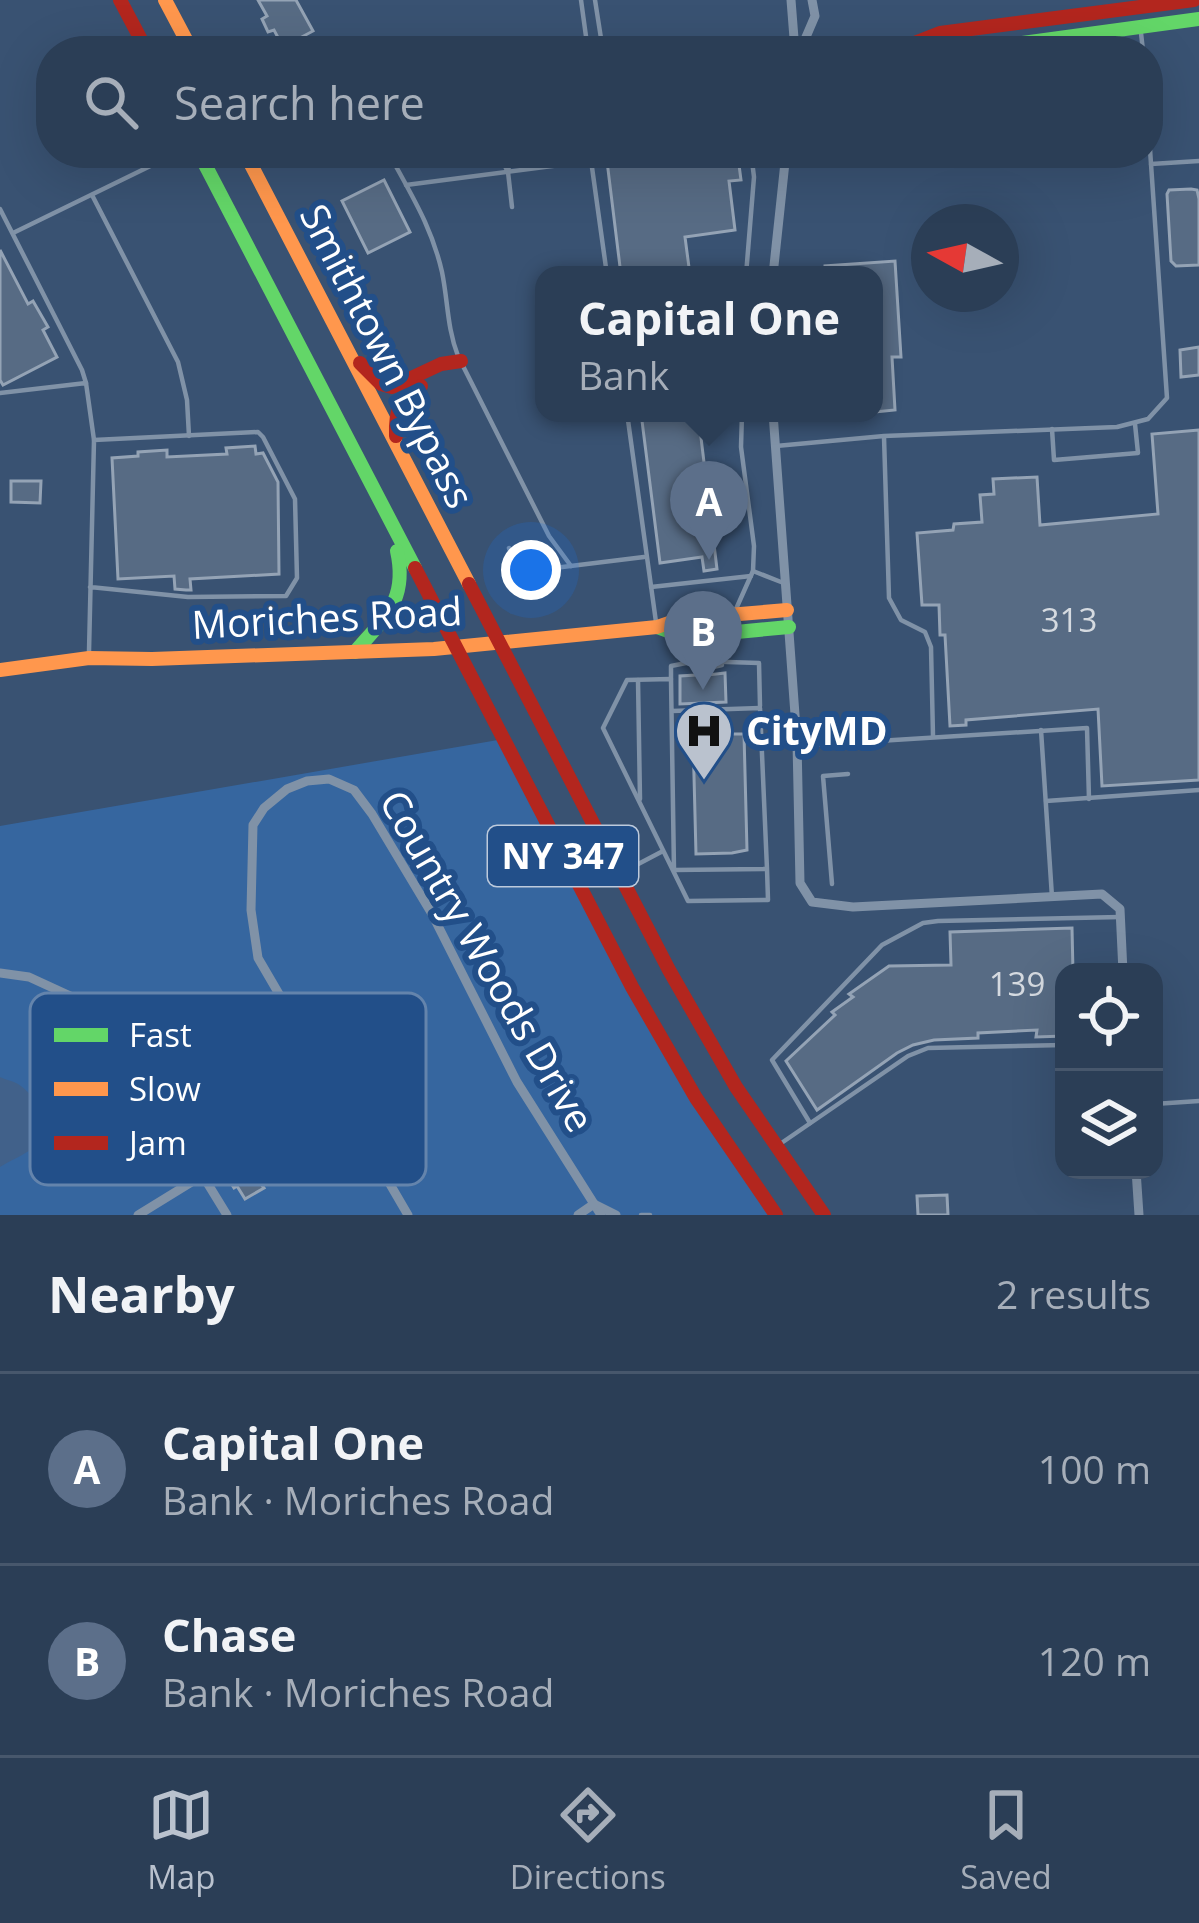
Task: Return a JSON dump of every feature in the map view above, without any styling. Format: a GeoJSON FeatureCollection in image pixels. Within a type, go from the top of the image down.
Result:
{"type":"FeatureCollection","features":[{"type":"Feature","properties":{"kind":"main road"},"geometry":{"type":"LineString","coordinates":[[120,0],[139,36]]}},
{"type":"Feature","properties":{"kind":"main road"},"geometry":{"type":"LineString","coordinates":[[166,0],[184,36]]}},
{"type":"Feature","properties":{"kind":"main road"},"geometry":{"type":"LineString","coordinates":[[932,36],[1194,0]]}},
{"type":"Feature","properties":{"kind":"main road"},"geometry":{"type":"LineString","coordinates":[[1075,36],[1199,19]]}},
{"type":"Feature","properties":{"kind":"main road","name":"Smithtown Bypass"},"geometry":{"type":"LineString","coordinates":[[207,168],[652,1024],[776,1215]]}},
{"type":"Feature","properties":{"kind":"main road","name":"Smithtown Bypass"},"geometry":{"type":"LineString","coordinates":[[253,168],[701,1028],[824,1215]]}},
{"type":"Feature","properties":{"kind":"main road"},"geometry":{"type":"LineString","coordinates":[[347,351],[388,386],[407,382],[440,364],[460,361]]}},
{"type":"Feature","properties":{"kind":"main road"},"geometry":{"type":"LineString","coordinates":[[397,446],[395,410],[400,401],[460,361]]}},
{"type":"Feature","properties":{"kind":"main road"},"geometry":{"type":"LineString","coordinates":[[356,652],[392,610],[401,587],[401,566],[382,507]]}},
{"type":"Feature","properties":{"kind":"main road","name":"Moriches Road"},"geometry":{"type":"LineString","coordinates":[[0,670],[89,658],[455,646],[788,610]]}},
{"type":"Feature","properties":{"kind":"main road","name":"Moriches Road"},"geometry":{"type":"LineString","coordinates":[[657,627],[684,637],[789,627]]}},
{"type":"Feature","properties":{"kind":"street"},"geometry":{"type":"LineString","coordinates":[[791,0],[796,36]]}},
{"type":"Feature","properties":{"kind":"street"},"geometry":{"type":"LineString","coordinates":[[805,36],[815,16],[812,0]]}},
{"type":"Feature","properties":{"kind":"street"},"geometry":{"type":"LineString","coordinates":[[774,266],[784,168]]}},
{"type":"Feature","properties":{"kind":"street"},"geometry":{"type":"LineString","coordinates":[[773,422],[797,746],[800,883],[812,902],[853,907],[1102,894],[1120,909],[1123,963]]}},
{"type":"Feature","properties":{"kind":"street","name":"Country Woods Drive"},"geometry":{"type":"LineString","coordinates":[[279,993],[258,958],[251,910],[253,825],[263,808],[286,789],[329,779],[354,790],[372,814],[432,914],[517,1082],[601,1215]]}},
{"type":"Feature","properties":{"kind":"street"},"geometry":{"type":"LineString","coordinates":[[0,973],[29,976],[64,993]]}},
{"type":"Feature","properties":{"kind":"street"},"geometry":{"type":"LineString","coordinates":[[1137,1179],[1139,1215]]}},
{"type":"Feature","properties":{"kind":"street"},"geometry":{"type":"LineString","coordinates":[[138,1215],[186,1185]]}},
{"type":"Feature","properties":{"kind":"street"},"geometry":{"type":"LineString","coordinates":[[208,1185],[227,1215]]}},
{"type":"Feature","properties":{"kind":"street","name":"Country Woods Drive"},"geometry":{"type":"LineString","coordinates":[[391,1185],[409,1215]]}},
{"type":"Feature","properties":{"kind":"street"},"geometry":{"type":"LineString","coordinates":[[578,1215],[594,1204],[616,1215]]}},
{"type":"Feature","properties":{"kind":"lane"},"geometry":{"type":"LineString","coordinates":[[581,0],[586,36]]}},
{"type":"Feature","properties":{"kind":"lane"},"geometry":{"type":"LineString","coordinates":[[595,0],[601,36]]}},
{"type":"Feature","properties":{"kind":"lane"},"geometry":{"type":"LineString","coordinates":[[1141,27],[1142,36]]}},
{"type":"Feature","properties":{"kind":"lane"},"geometry":{"type":"LineString","coordinates":[[1163,163],[1199,161]]}},
{"type":"Feature","properties":{"kind":"lane"},"geometry":{"type":"LineString","coordinates":[[14,233],[147,168]]}},
{"type":"Feature","properties":{"kind":"lane"},"geometry":{"type":"LineString","coordinates":[[397,168],[427,220],[442,273],[449,333],[460,361],[549,536],[571,566]]}},
{"type":"Feature","properties":{"kind":"lane"},"geometry":{"type":"LineString","coordinates":[[506,168],[508,172]]}},
{"type":"Feature","properties":{"kind":"lane"},"geometry":{"type":"LineString","coordinates":[[509,168],[512,207]]}},
{"type":"Feature","properties":{"kind":"lane"},"geometry":{"type":"LineString","coordinates":[[406,185],[530,168]]}},
{"type":"Feature","properties":{"kind":"lane"},"geometry":{"type":"LineString","coordinates":[[592,168],[606,266]]}},
{"type":"Feature","properties":{"kind":"lane"},"geometry":{"type":"LineString","coordinates":[[747,266],[753,168]]}},
{"type":"Feature","properties":{"kind":"lane"},"geometry":{"type":"LineString","coordinates":[[776,446],[884,436],[1117,427],[1148,419],[1167,398],[1151,168]]}},
{"type":"Feature","properties":{"kind":"lane"},"geometry":{"type":"LineString","coordinates":[[92,195],[178,362],[189,436]]}},
{"type":"Feature","properties":{"kind":"lane"},"geometry":{"type":"LineString","coordinates":[[1,214],[82,370],[90,399],[94,440],[89,658]]}},
{"type":"Feature","properties":{"kind":"lane"},"geometry":{"type":"LineString","coordinates":[[0,393],[86,383]]}},
{"type":"Feature","properties":{"kind":"lane"},"geometry":{"type":"LineString","coordinates":[[628,422],[657,627]]}},
{"type":"Feature","properties":{"kind":"lane"},"geometry":{"type":"LineString","coordinates":[[734,614],[752,574],[754,546],[742,422]]}},
{"type":"Feature","properties":{"kind":"lane"},"geometry":{"type":"LineString","coordinates":[[1052,429],[1054,460],[1138,453],[1135,422]]}},
{"type":"Feature","properties":{"kind":"lane"},"geometry":{"type":"LineString","coordinates":[[90,587],[188,597],[286,596],[297,578],[295,499],[258,432],[94,440]]}},
{"type":"Feature","properties":{"kind":"lane"},"geometry":{"type":"LineString","coordinates":[[884,436],[889,598],[901,620],[925,632],[931,646],[933,736]]}},
{"type":"Feature","properties":{"kind":"lane"},"geometry":{"type":"LineString","coordinates":[[509,548],[512,555],[538,570],[647,557]]}},
{"type":"Feature","properties":{"kind":"lane"},"geometry":{"type":"LineString","coordinates":[[651,587],[752,574],[786,584]]}},
{"type":"Feature","properties":{"kind":"lane"},"geometry":{"type":"LineString","coordinates":[[671,679],[627,680],[603,728],[688,901],[768,900],[758,663],[696,661],[671,666],[674,870]]}},
{"type":"Feature","properties":{"kind":"lane"},"geometry":{"type":"LineString","coordinates":[[709,668],[727,664]]}},
{"type":"Feature","properties":{"kind":"lane"},"geometry":{"type":"LineString","coordinates":[[681,665],[696,669]]}},
{"type":"Feature","properties":{"kind":"lane"},"geometry":{"type":"LineString","coordinates":[[638,680],[640,805]]}},
{"type":"Feature","properties":{"kind":"lane"},"geometry":{"type":"LineString","coordinates":[[672,711],[760,708]]}},
{"type":"Feature","properties":{"kind":"lane"},"geometry":{"type":"LineString","coordinates":[[797,746],[1087,728],[1089,799]]}},
{"type":"Feature","properties":{"kind":"lane"},"geometry":{"type":"LineString","coordinates":[[1041,730],[1052,897]]}},
{"type":"Feature","properties":{"kind":"lane"},"geometry":{"type":"LineString","coordinates":[[832,884],[824,776],[848,774]]}},
{"type":"Feature","properties":{"kind":"lane"},"geometry":{"type":"LineString","coordinates":[[1046,801],[1199,790]]}},
{"type":"Feature","properties":{"kind":"lane"},"geometry":{"type":"LineString","coordinates":[[619,874],[663,851]]}},
{"type":"Feature","properties":{"kind":"lane"},"geometry":{"type":"LineString","coordinates":[[674,870],[767,869]]}},
{"type":"Feature","properties":{"kind":"lane"},"geometry":{"type":"LineString","coordinates":[[810,1123],[772,1060],[881,945],[923,923],[938,921],[1120,917]]}},
{"type":"Feature","properties":{"kind":"lane"},"geometry":{"type":"LineString","coordinates":[[776,1148],[908,1056],[928,1048],[1055,1045]]}},
{"type":"Feature","properties":{"kind":"lane"},"geometry":{"type":"LineString","coordinates":[[1163,1104],[1199,1101]]}},
{"type":"Feature","properties":{"kind":"lane"},"geometry":{"type":"LineString","coordinates":[[641,1215],[650,1215]]}},
{"type":"Feature","properties":{"kind":"shaded area"},"geometry":{"type":"Polygon","coordinates":[[[498,740],[739,1169],[777,1215],[0,1215],[0,826],[498,740]]]}},
{"type":"Feature","properties":{"kind":"shaded area"},"geometry":{"type":"Polygon","coordinates":[[[0,1077],[30,1094],[30,1150],[0,1167],[0,1077]]]}},
{"type":"Feature","properties":{"kind":"building"},"geometry":{"type":"Polygon","coordinates":[[[258,0],[296,0],[313,31],[304,36],[277,36],[274,30],[268,32],[262,19],[267,16],[258,0]]]}},
{"type":"Feature","properties":{"kind":"building"},"geometry":{"type":"Polygon","coordinates":[[[608,168],[739,168],[741,180],[729,181],[735,230],[685,237],[689,266],[620,266],[608,168]]]}},
{"type":"Feature","properties":{"kind":"building"},"geometry":{"type":"Polygon","coordinates":[[[384,180],[410,232],[368,253],[342,201],[384,180]]]}},
{"type":"Feature","properties":{"kind":"building"},"geometry":{"type":"Polygon","coordinates":[[[1197,190],[1199,199],[1199,265],[1176,266],[1171,261],[1167,194],[1197,190]]]}},
{"type":"Feature","properties":{"kind":"building"},"geometry":{"type":"Polygon","coordinates":[[[0,250],[28,304],[33,301],[48,327],[43,330],[57,357],[3,385],[0,380],[0,250]]]}},
{"type":"Feature","properties":{"kind":"building"},"geometry":{"type":"Polygon","coordinates":[[[895,261],[901,357],[892,357],[895,410],[883,411],[883,266],[825,266],[895,261]]]}},
{"type":"Feature","properties":{"kind":"building"},"geometry":{"type":"Polygon","coordinates":[[[1199,347],[1199,375],[1181,377],[1180,350],[1199,347]]]}},
{"type":"Feature","properties":{"kind":"building"},"geometry":{"type":"Polygon","coordinates":[[[642,422],[699,422],[717,569],[704,571],[702,557],[660,563],[642,422]]]}},
{"type":"Feature","properties":{"kind":"building"},"geometry":{"type":"Polygon","coordinates":[[[1199,430],[1199,780],[1102,786],[1098,709],[966,720],[966,725],[950,726],[945,635],[940,635],[939,605],[922,605],[917,533],[982,522],[980,495],[994,494],[993,479],[1037,477],[1040,525],[1158,514],[1152,434],[1199,430]]]}},
{"type":"Feature","properties":{"kind":"building"},"geometry":{"type":"Polygon","coordinates":[[[255,446],[278,482],[279,574],[190,579],[191,590],[175,589],[174,576],[118,579],[112,458],[167,450],[167,457],[227,454],[226,448],[255,446]]]}},
{"type":"Feature","properties":{"kind":"building"},"geometry":{"type":"Polygon","coordinates":[[[11,481],[41,481],[40,503],[11,502],[11,481]]]}},
{"type":"Feature","properties":{"kind":"building"},"geometry":{"type":"Polygon","coordinates":[[[697,668],[708,675],[725,673],[726,702],[680,704],[680,676],[696,675],[697,668]]]}},
{"type":"Feature","properties":{"kind":"building"},"geometry":{"type":"Polygon","coordinates":[[[712,725],[713,734],[744,734],[747,850],[696,854],[693,737],[700,736],[700,726],[712,725]]]}},
{"type":"Feature","properties":{"kind":"building"},"geometry":{"type":"Polygon","coordinates":[[[1072,928],[1073,963],[1055,963],[1055,1036],[1036,1037],[1037,1030],[978,1033],[978,1038],[913,1045],[817,1110],[786,1061],[835,1015],[832,1012],[853,997],[849,994],[889,966],[951,965],[950,932],[1072,928]]]}},
{"type":"Feature","properties":{"kind":"building"},"geometry":{"type":"Polygon","coordinates":[[[232,1185],[264,1188],[245,1199],[232,1185]]]}},
{"type":"Feature","properties":{"kind":"building"},"geometry":{"type":"Polygon","coordinates":[[[947,1195],[948,1215],[918,1215],[917,1196],[947,1195]]]}},
{"type":"Feature","properties":{"kind":"traffic: fast"},"geometry":{"type":"LineString","coordinates":[[1074,36],[1199,19]]}},
{"type":"Feature","properties":{"kind":"traffic: fast"},"geometry":{"type":"LineString","coordinates":[[207,168],[415,568]]}},
{"type":"Feature","properties":{"kind":"traffic: fast"},"geometry":{"type":"LineString","coordinates":[[355,652],[384,618],[396,595],[397,551]]}},
{"type":"Feature","properties":{"kind":"traffic: fast"},"geometry":{"type":"LineString","coordinates":[[657,627],[684,637],[789,627]]}},
{"type":"Feature","properties":{"kind":"traffic: slow"},"geometry":{"type":"LineString","coordinates":[[165,0],[184,36]]}},
{"type":"Feature","properties":{"kind":"traffic: slow"},"geometry":{"type":"LineString","coordinates":[[253,168],[469,584]]}},
{"type":"Feature","properties":{"kind":"traffic: slow"},"geometry":{"type":"LineString","coordinates":[[0,670],[89,658],[434,649],[787,610]]}},
{"type":"Feature","properties":{"kind":"traffic: jam"},"geometry":{"type":"LineString","coordinates":[[120,0],[139,36]]}},
{"type":"Feature","properties":{"kind":"traffic: jam"},"geometry":{"type":"LineString","coordinates":[[932,36],[1194,0]]}},
{"type":"Feature","properties":{"kind":"traffic: jam"},"geometry":{"type":"LineString","coordinates":[[360,363],[381,384],[392,387],[441,364],[461,361]]}},
{"type":"Feature","properties":{"kind":"traffic: jam"},"geometry":{"type":"LineString","coordinates":[[396,436],[400,406],[421,386]]}},
{"type":"Feature","properties":{"kind":"traffic: jam"},"geometry":{"type":"LineString","coordinates":[[415,568],[632,987],[696,1098],[776,1215]]}},
{"type":"Feature","properties":{"kind":"traffic: jam"},"geometry":{"type":"LineString","coordinates":[[469,584],[669,970],[736,1087],[824,1215]]}},
{"type":"Feature","properties":{"kind":"place","name":"Capital One"},"geometry":{"type":"Point","coordinates":[709,560]}},
{"type":"Feature","properties":{"kind":"place","name":"Chase"},"geometry":{"type":"Point","coordinates":[703,690]}},
{"type":"Feature","properties":{"kind":"place","name":"CityMD"},"geometry":{"type":"Point","coordinates":[704,782]}}]}
